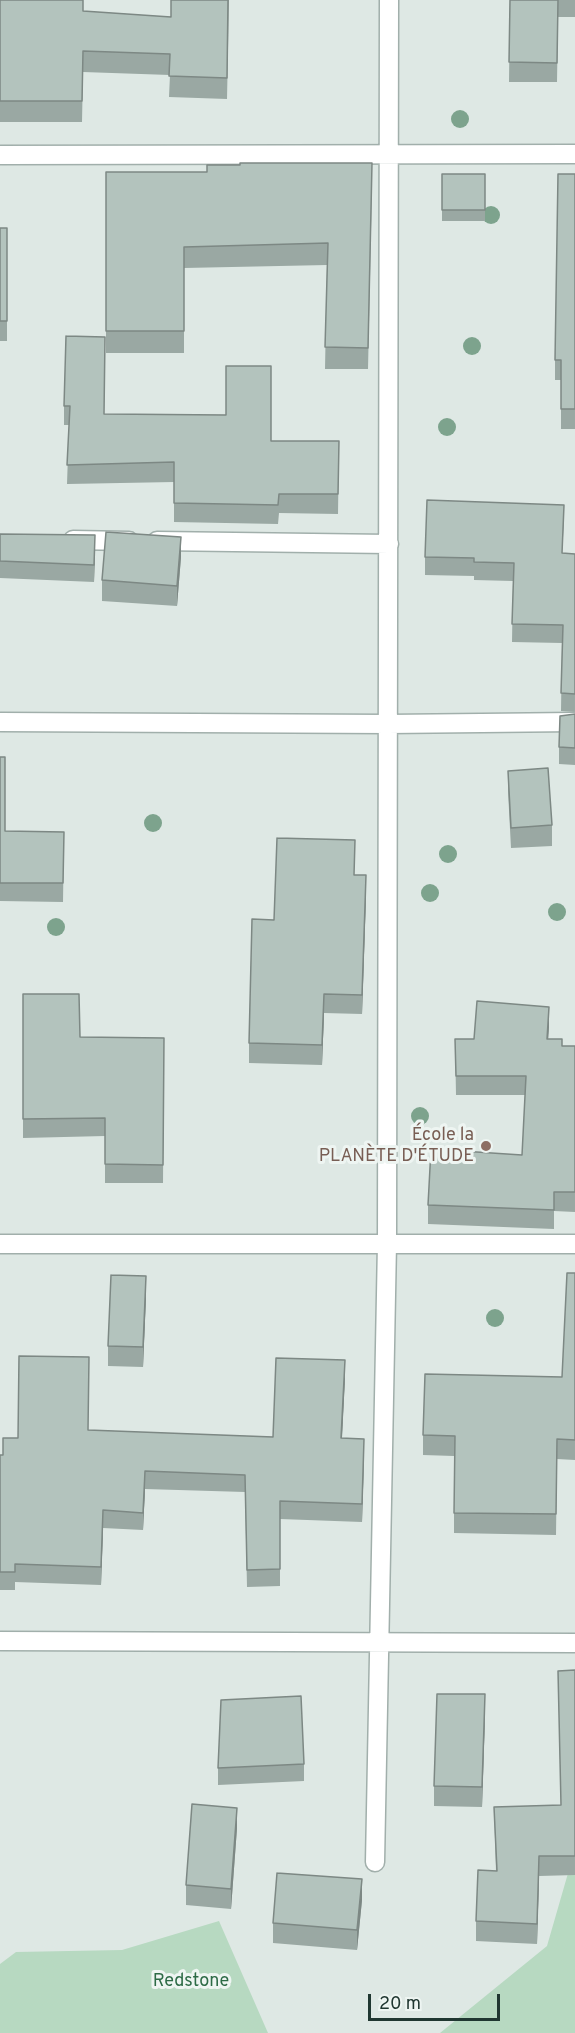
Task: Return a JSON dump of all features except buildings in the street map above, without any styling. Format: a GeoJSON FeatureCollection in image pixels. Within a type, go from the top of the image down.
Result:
{"type":"FeatureCollection","features":[{"type":"Feature","properties":{"kind":"street"},"geometry":{"type":"LineString","coordinates":[[375,1862],[387,1243],[389,0]]}},
{"type":"Feature","properties":{"kind":"street"},"geometry":{"type":"LineString","coordinates":[[0,155],[575,154]]}},
{"type":"Feature","properties":{"kind":"street"},"geometry":{"type":"LineString","coordinates":[[59,540],[389,544]]}},
{"type":"Feature","properties":{"kind":"street"},"geometry":{"type":"LineString","coordinates":[[0,722],[388,724],[575,722]]}},
{"type":"Feature","properties":{"kind":"street"},"geometry":{"type":"LineString","coordinates":[[0,1244],[575,1245]]}},
{"type":"Feature","properties":{"kind":"street"},"geometry":{"type":"LineString","coordinates":[[0,1641],[575,1643]]}},
{"type":"Feature","properties":{"kind":"green space"},"geometry":{"type":"Polygon","coordinates":[[[575,1849],[575,2033],[440,2033],[547,1946],[575,1849]]]}},
{"type":"Feature","properties":{"kind":"green space","name":"Redstone"},"geometry":{"type":"Polygon","coordinates":[[[219,1921],[268,2033],[0,2033],[0,1964],[16,1952],[122,1950],[219,1921]]]}},
{"type":"Feature","properties":{"kind":"place","name":"École la PLANÈTE D'ÉTUDE"},"geometry":{"type":"Point","coordinates":[486,1146]}}]}
